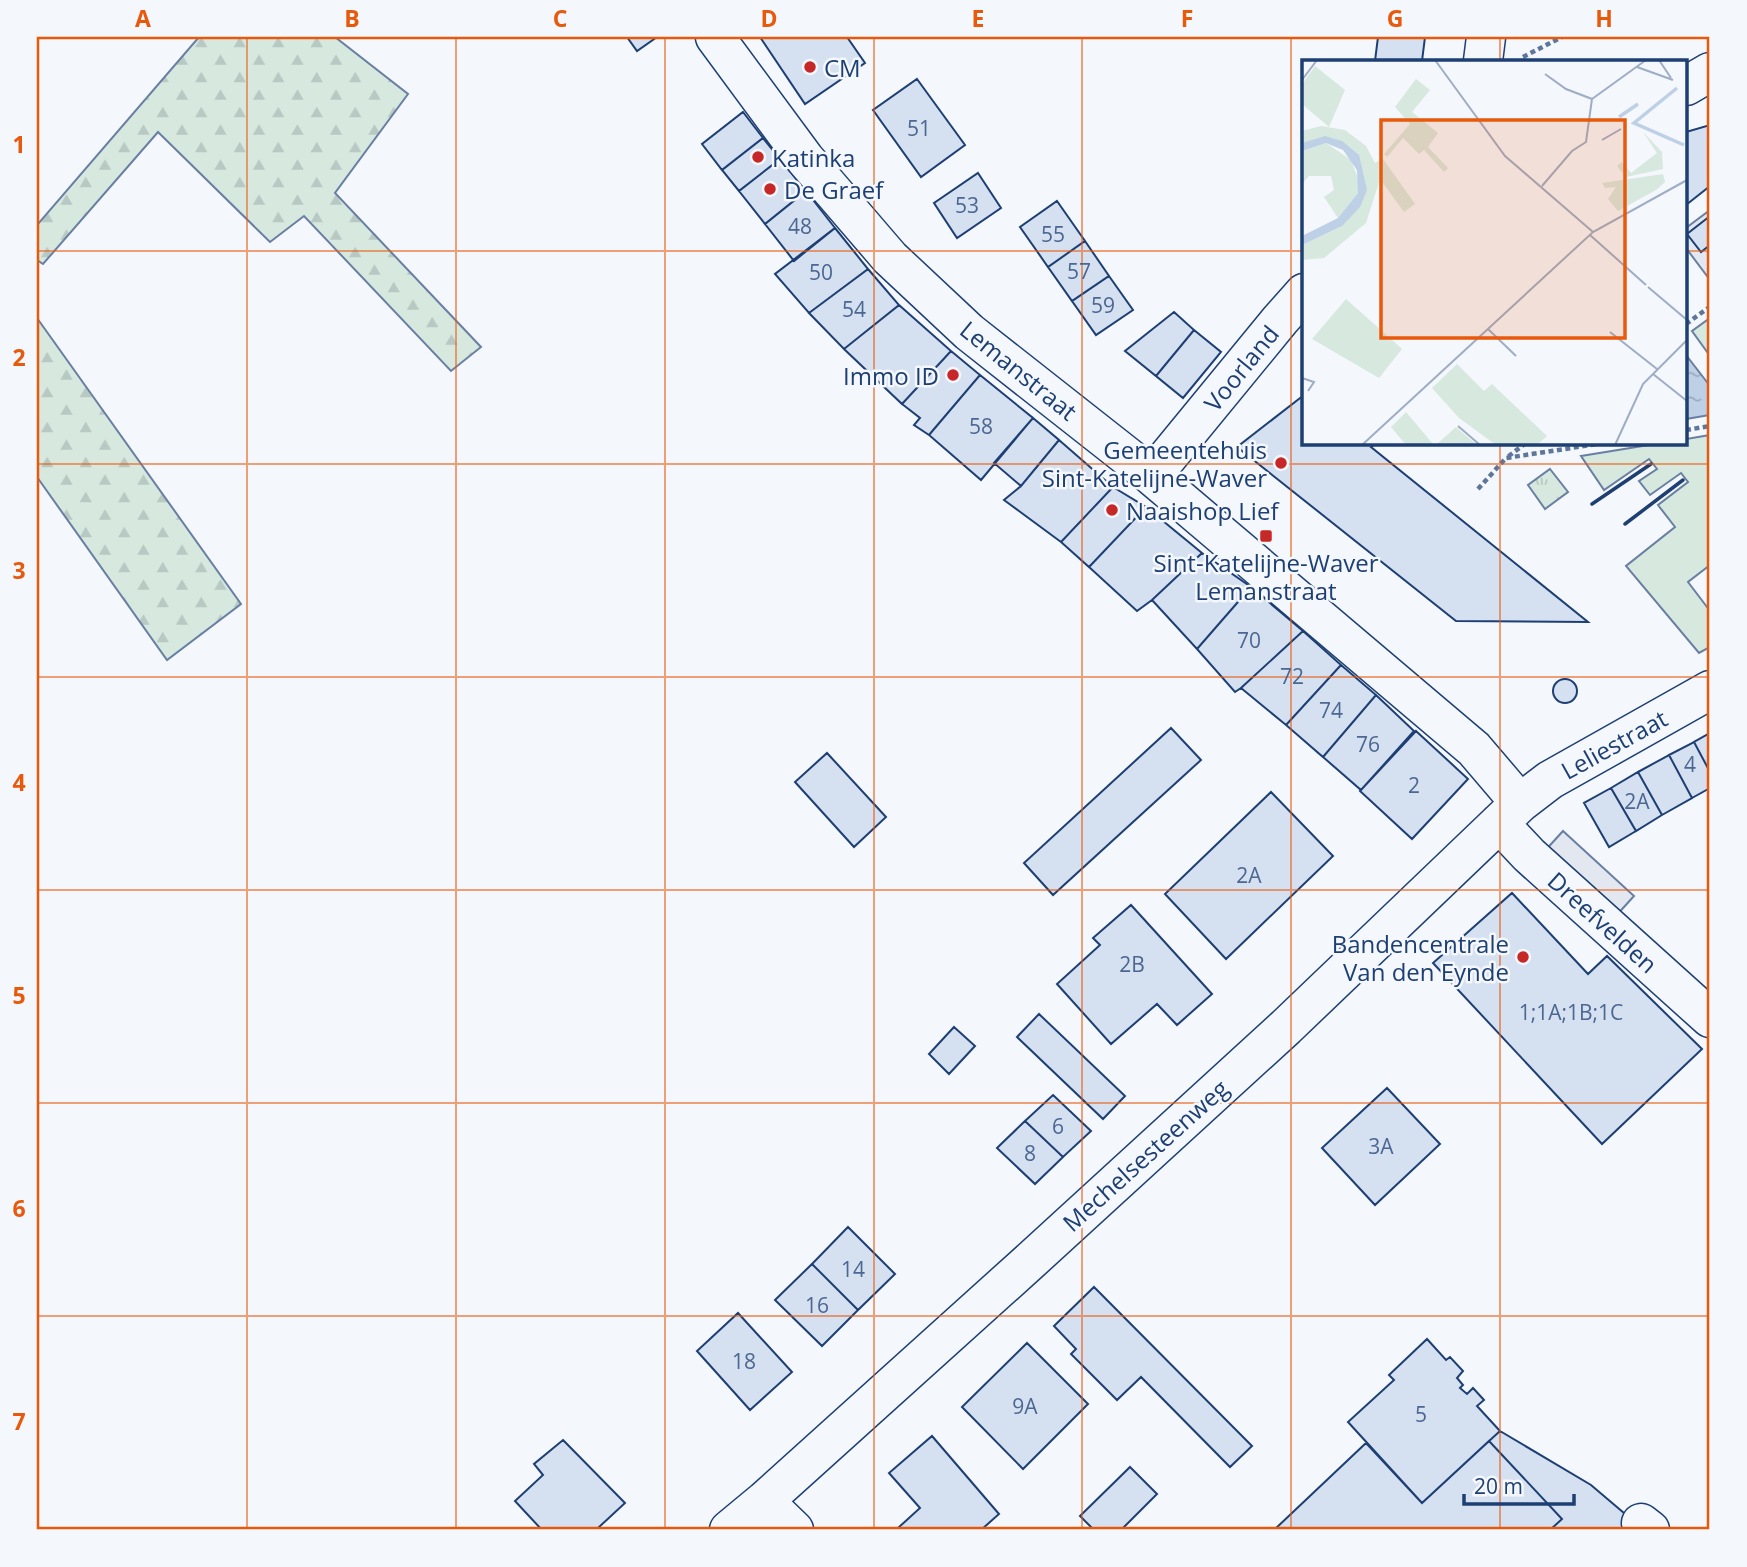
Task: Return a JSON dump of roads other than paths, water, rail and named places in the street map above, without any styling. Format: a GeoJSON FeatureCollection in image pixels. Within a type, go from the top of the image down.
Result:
{"type":"FeatureCollection","features":[{"type":"Feature","properties":{"kind":"street","name":"Lemanstraat"},"geometry":{"type":"LineString","coordinates":[[715,37],[805,159],[890,258],[969,332],[1152,476],[1474,749],[1510,813]]}},
{"type":"Feature","properties":{"kind":"street"},"geometry":{"type":"LineString","coordinates":[[1483,60],[1486,37]]}},
{"type":"Feature","properties":{"kind":"street"},"geometry":{"type":"LineString","coordinates":[[1688,85],[1710,72]]}},
{"type":"Feature","properties":{"kind":"street","name":"Voorland"},"geometry":{"type":"LineString","coordinates":[[1152,476],[1302,295]]}},
{"type":"Feature","properties":{"kind":"street","name":"Leliestraat"},"geometry":{"type":"LineString","coordinates":[[1510,813],[1550,780],[1710,690]]}},
{"type":"Feature","properties":{"kind":"street","name":"Dreefvelden"},"geometry":{"type":"LineString","coordinates":[[1510,813],[1538,863],[1710,1018]]}},
{"type":"Feature","properties":{"kind":"street","name":"Mechelsesteenweg"},"geometry":{"type":"LineString","coordinates":[[729,1530],[1028,1263],[1286,1027],[1510,813]]}},
{"type":"Feature","properties":{"kind":"street"},"geometry":{"type":"LineString","coordinates":[[764,1501],[794,1530]]}},
{"type":"Feature","properties":{"kind":"water"},"geometry":{"type":"Polygon","coordinates":[[[1688,358],[1710,386],[1710,415],[1688,419],[1688,358]]]}},
{"type":"Feature","properties":{"kind":"place","name":"CM"},"geometry":{"type":"Point","coordinates":[810,67]}},
{"type":"Feature","properties":{"kind":"place","name":"Katinka"},"geometry":{"type":"Point","coordinates":[758,157]}},
{"type":"Feature","properties":{"kind":"place","name":"De Graef"},"geometry":{"type":"Point","coordinates":[770,189]}},
{"type":"Feature","properties":{"kind":"place","name":"Immo ID"},"geometry":{"type":"Point","coordinates":[953,375]}},
{"type":"Feature","properties":{"kind":"place","name":"Gemeentehuis Sint-Katelijne-Waver"},"geometry":{"type":"Point","coordinates":[1281,463]}},
{"type":"Feature","properties":{"kind":"place","name":"Naaishop Lief"},"geometry":{"type":"Point","coordinates":[1112,510]}},
{"type":"Feature","properties":{"kind":"place","name":"Sint-Katelijne-Waver Lemanstraat"},"geometry":{"type":"Point","coordinates":[1266,536]}},
{"type":"Feature","properties":{"kind":"place","name":"Bandencentrale Van den Eynde"},"geometry":{"type":"Point","coordinates":[1523,957]}}]}
